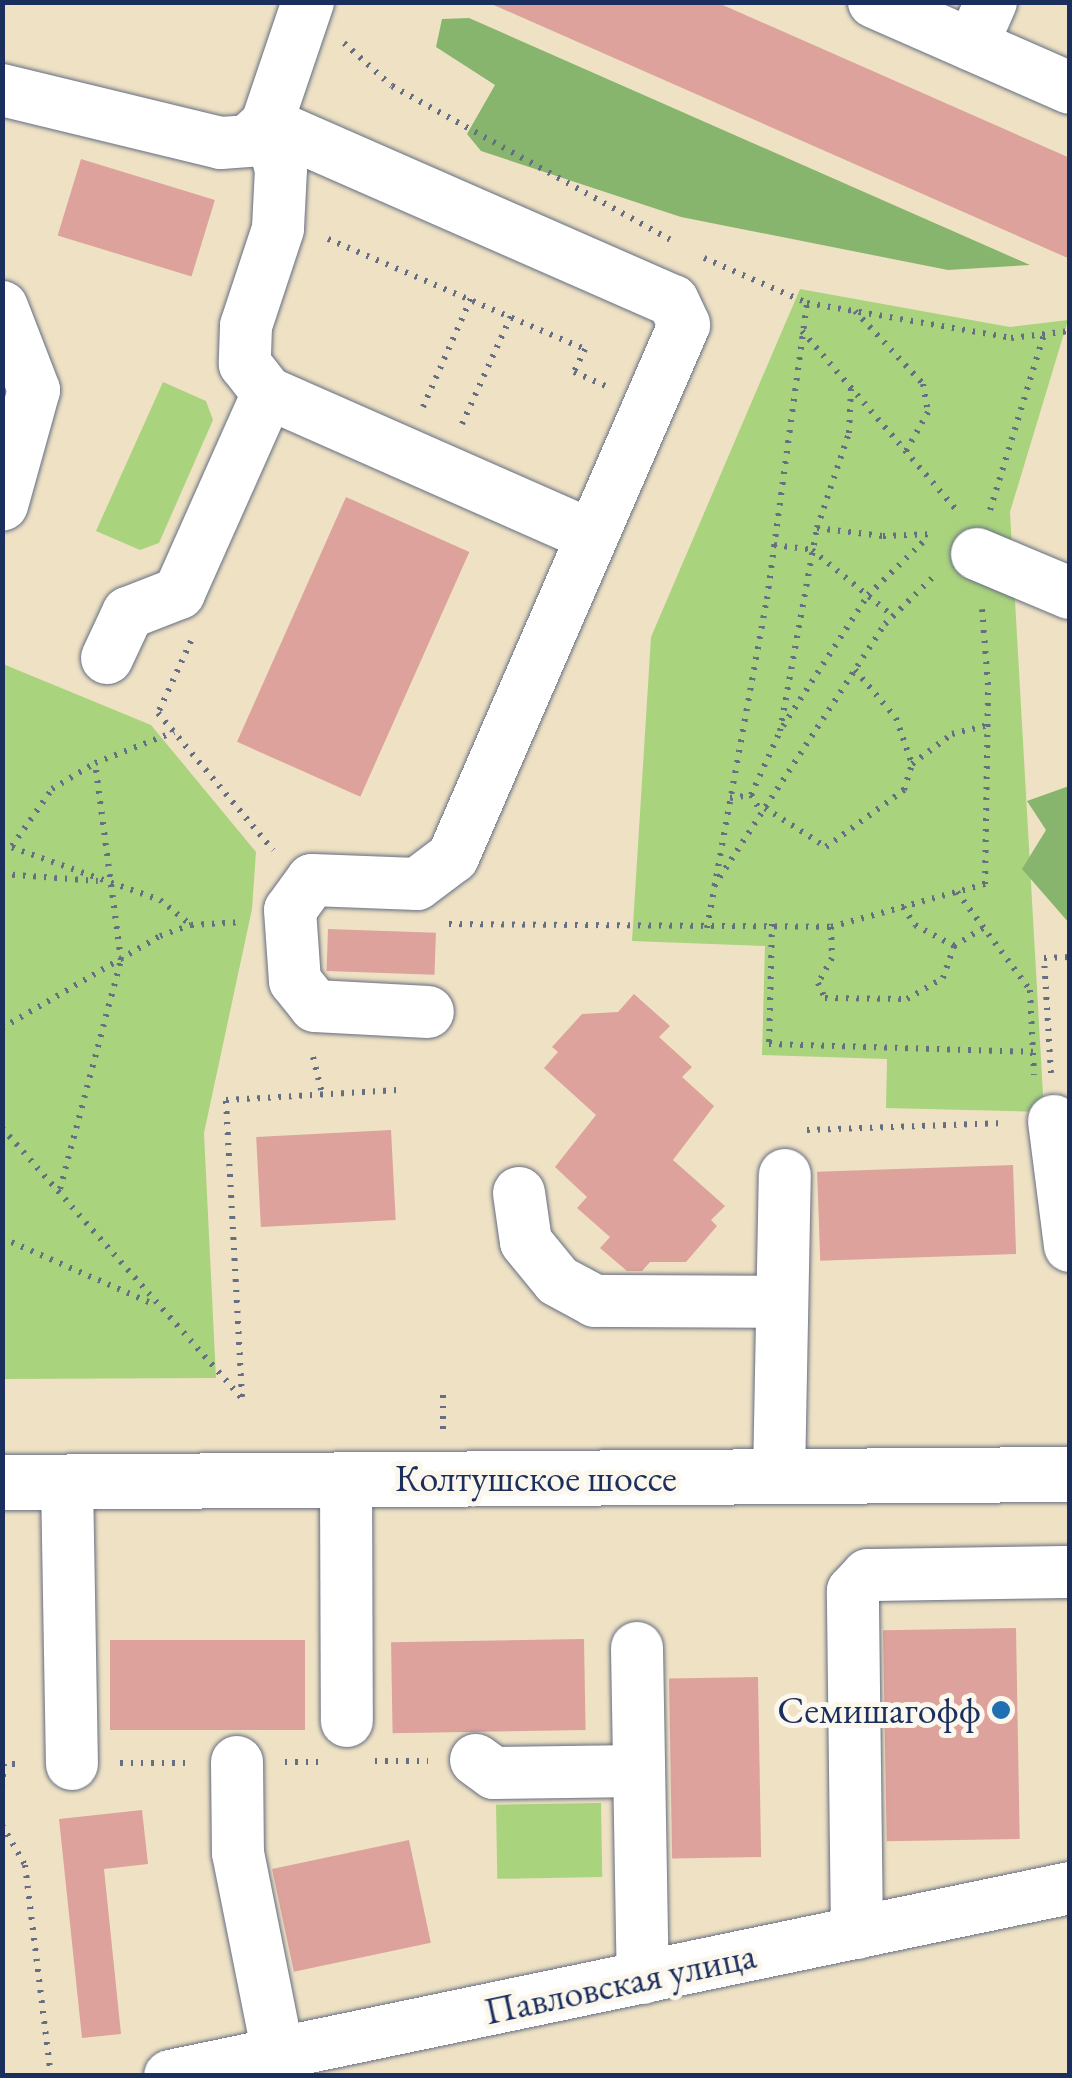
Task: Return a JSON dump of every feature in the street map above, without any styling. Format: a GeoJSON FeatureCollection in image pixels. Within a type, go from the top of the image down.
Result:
{"type":"FeatureCollection","features":[{"type":"Feature","properties":{"kind":"main road","name":"Колтушское шоссе"},"geometry":{"type":"LineString","coordinates":[[2,1482],[1070,1474]]}},
{"type":"Feature","properties":{"kind":"street"},"geometry":{"type":"LineString","coordinates":[[874,2],[982,24],[1070,88]]}},
{"type":"Feature","properties":{"kind":"street"},"geometry":{"type":"LineString","coordinates":[[244,133],[325,21]]}},
{"type":"Feature","properties":{"kind":"street"},"geometry":{"type":"LineString","coordinates":[[2,90],[244,133],[673,301],[684,325],[453,857],[417,884],[301,900],[294,981],[316,1006],[428,1012]]}},
{"type":"Feature","properties":{"kind":"street"},"geometry":{"type":"LineString","coordinates":[[244,133],[280,169],[277,236],[246,326],[245,364],[268,393],[592,536]]}},
{"type":"Feature","properties":{"kind":"street"},"geometry":{"type":"LineString","coordinates":[[2,283],[2,295]]}},
{"type":"Feature","properties":{"kind":"street"},"geometry":{"type":"LineString","coordinates":[[2,307],[34,390],[2,505]]}},
{"type":"Feature","properties":{"kind":"street"},"geometry":{"type":"LineString","coordinates":[[108,658],[128,613],[179,593],[268,393]]}},
{"type":"Feature","properties":{"kind":"street"},"geometry":{"type":"LineString","coordinates":[[960,542],[1070,594]]}},
{"type":"Feature","properties":{"kind":"street"},"geometry":{"type":"LineString","coordinates":[[1045,1121],[1070,1246]]}},
{"type":"Feature","properties":{"kind":"street"},"geometry":{"type":"LineString","coordinates":[[779,1476],[785,1175]]}},
{"type":"Feature","properties":{"kind":"street"},"geometry":{"type":"LineString","coordinates":[[519,1193],[526,1242],[558,1281],[595,1301],[782,1302]]}},
{"type":"Feature","properties":{"kind":"street"},"geometry":{"type":"LineString","coordinates":[[346,1479],[347,1721]]}},
{"type":"Feature","properties":{"kind":"street"},"geometry":{"type":"LineString","coordinates":[[68,1481],[72,1764]]}},
{"type":"Feature","properties":{"kind":"street"},"geometry":{"type":"LineString","coordinates":[[857,1934],[853,1590],[868,1574],[1070,1572]]}},
{"type":"Feature","properties":{"kind":"street"},"geometry":{"type":"LineString","coordinates":[[638,1648],[643,1978]]}},
{"type":"Feature","properties":{"kind":"street"},"geometry":{"type":"LineString","coordinates":[[476,1760],[494,1774],[639,1772]]}},
{"type":"Feature","properties":{"kind":"street"},"geometry":{"type":"LineString","coordinates":[[237,1762],[238,1854],[278,2054]]}},
{"type":"Feature","properties":{"kind":"street","name":"Павловская улица"},"geometry":{"type":"LineString","coordinates":[[170,2076],[1070,1888]]}},
{"type":"Feature","properties":{"kind":"path"},"geometry":{"type":"LineString","coordinates":[[325,21],[392,86],[726,270],[808,303],[1012,338],[1070,331]]}},
{"type":"Feature","properties":{"kind":"path"},"geometry":{"type":"LineString","coordinates":[[277,236],[320,256],[330,235],[584,349],[574,372],[648,406]]}},
{"type":"Feature","properties":{"kind":"path"},"geometry":{"type":"LineString","coordinates":[[422,461],[472,298]]}},
{"type":"Feature","properties":{"kind":"path"},"geometry":{"type":"LineString","coordinates":[[707,928],[774,545],[808,303]]}},
{"type":"Feature","properties":{"kind":"path"},"geometry":{"type":"LineString","coordinates":[[855,311],[923,384],[928,412],[906,452]]}},
{"type":"Feature","properties":{"kind":"path"},"geometry":{"type":"LineString","coordinates":[[422,461],[510,316]]}},
{"type":"Feature","properties":{"kind":"path"},"geometry":{"type":"LineString","coordinates":[[430,924],[831,927],[985,884],[988,725],[960,542],[964,519],[802,331]]}},
{"type":"Feature","properties":{"kind":"path"},"geometry":{"type":"LineString","coordinates":[[714,886],[854,670],[893,616],[937,573],[960,542],[1044,334]]}},
{"type":"Feature","properties":{"kind":"path"},"geometry":{"type":"LineString","coordinates":[[780,731],[817,528],[849,433],[851,388]]}},
{"type":"Feature","properties":{"kind":"path"},"geometry":{"type":"LineString","coordinates":[[817,528],[960,542]]}},
{"type":"Feature","properties":{"kind":"path"},"geometry":{"type":"LineString","coordinates":[[751,795],[780,731],[868,595],[960,542]]}},
{"type":"Feature","properties":{"kind":"path"},"geometry":{"type":"LineString","coordinates":[[774,545],[812,550],[893,616]]}},
{"type":"Feature","properties":{"kind":"path"},"geometry":{"type":"LineString","coordinates":[[2,1028],[191,925],[301,900],[271,848],[158,713],[194,634],[179,593]]}},
{"type":"Feature","properties":{"kind":"path"},"geometry":{"type":"LineString","coordinates":[[854,670],[896,718],[912,764]]}},
{"type":"Feature","properties":{"kind":"path"},"geometry":{"type":"LineString","coordinates":[[751,795],[764,811],[826,847],[904,790],[912,764],[952,734],[988,725]]}},
{"type":"Feature","properties":{"kind":"path"},"geometry":{"type":"LineString","coordinates":[[12,846],[52,790],[95,763],[174,732]]}},
{"type":"Feature","properties":{"kind":"path"},"geometry":{"type":"LineString","coordinates":[[60,1188],[121,960],[95,763]]}},
{"type":"Feature","properties":{"kind":"path"},"geometry":{"type":"LineString","coordinates":[[730,798],[751,795]]}},
{"type":"Feature","properties":{"kind":"path"},"geometry":{"type":"LineString","coordinates":[[2,844],[160,900],[191,925]]}},
{"type":"Feature","properties":{"kind":"path"},"geometry":{"type":"LineString","coordinates":[[2,874],[110,882]]}},
{"type":"Feature","properties":{"kind":"path"},"geometry":{"type":"LineString","coordinates":[[957,892],[1030,990],[1033,1052],[1045,1121]]}},
{"type":"Feature","properties":{"kind":"path"},"geometry":{"type":"LineString","coordinates":[[903,907],[915,926],[954,946]]}},
{"type":"Feature","properties":{"kind":"path"},"geometry":{"type":"LineString","coordinates":[[772,924],[769,1044],[1033,1052]]}},
{"type":"Feature","properties":{"kind":"path"},"geometry":{"type":"LineString","coordinates":[[831,927],[832,958],[818,983],[825,998],[907,999],[943,978],[954,946],[984,928]]}},
{"type":"Feature","properties":{"kind":"path"},"geometry":{"type":"LineString","coordinates":[[1045,1121],[1044,958],[1070,957]]}},
{"type":"Feature","properties":{"kind":"path"},"geometry":{"type":"LineString","coordinates":[[2,1128],[60,1188],[154,1304],[242,1398],[226,1100],[402,1090]]}},
{"type":"Feature","properties":{"kind":"path"},"geometry":{"type":"LineString","coordinates":[[785,1175],[786,1130],[1045,1121]]}},
{"type":"Feature","properties":{"kind":"path"},"geometry":{"type":"LineString","coordinates":[[2,1238],[154,1304]]}},
{"type":"Feature","properties":{"kind":"path"},"geometry":{"type":"LineString","coordinates":[[443,1396],[443,1442]]}},
{"type":"Feature","properties":{"kind":"path"},"geometry":{"type":"LineString","coordinates":[[2,1786],[4,1764]]}},
{"type":"Feature","properties":{"kind":"path"},"geometry":{"type":"LineString","coordinates":[[2,1824],[24,1865],[51,2076]]}},
{"type":"Feature","properties":{"kind":"green space"},"geometry":{"type":"Polygon","coordinates":[[[469,18],[1030,265],[948,270],[681,217],[481,151],[467,134],[495,85],[436,47],[442,19],[469,18]]]}},
{"type":"Feature","properties":{"kind":"green space"},"geometry":{"type":"Polygon","coordinates":[[[800,289],[1010,327],[1068,320],[1010,512],[1044,1112],[886,1108],[887,1059],[762,1055],[765,946],[632,941],[651,637],[800,289]]]}},
{"type":"Feature","properties":{"kind":"green space"},"geometry":{"type":"Polygon","coordinates":[[[163,382],[206,401],[213,420],[159,543],[140,550],[96,531],[163,382]]]}},
{"type":"Feature","properties":{"kind":"green space"},"geometry":{"type":"Polygon","coordinates":[[[3,664],[151,725],[256,852],[252,909],[204,1133],[216,1378],[3,1379],[3,664]]]}},
{"type":"Feature","properties":{"kind":"green space"},"geometry":{"type":"Polygon","coordinates":[[[1070,786],[1069,923],[1022,869],[1046,830],[1027,801],[1070,786]]]}},
{"type":"Feature","properties":{"kind":"green space"},"geometry":{"type":"Polygon","coordinates":[[[601,1803],[602,1877],[497,1879],[496,1805],[601,1803]]]}},
{"type":"Feature","properties":{"kind":"building"},"geometry":{"type":"Polygon","coordinates":[[[487,2],[716,2],[1070,158],[1070,259],[487,2]]]}},
{"type":"Feature","properties":{"kind":"building"},"geometry":{"type":"Polygon","coordinates":[[[81,159],[215,200],[191,276],[58,236],[81,159]]]}},
{"type":"Feature","properties":{"kind":"building"},"geometry":{"type":"Polygon","coordinates":[[[346,497],[469,552],[360,797],[237,742],[346,497]]]}},
{"type":"Feature","properties":{"kind":"building"},"geometry":{"type":"Polygon","coordinates":[[[328,929],[436,933],[434,975],[327,971],[328,929]]]}},
{"type":"Feature","properties":{"kind":"building"},"geometry":{"type":"Polygon","coordinates":[[[634,994],[670,1026],[659,1037],[692,1067],[682,1077],[714,1106],[673,1160],[725,1206],[711,1220],[717,1226],[686,1262],[650,1262],[642,1271],[627,1271],[600,1248],[610,1237],[577,1208],[587,1197],[555,1167],[596,1115],[544,1068],[558,1052],[552,1047],[582,1014],[618,1012],[634,994]]]}},
{"type":"Feature","properties":{"kind":"building"},"geometry":{"type":"Polygon","coordinates":[[[391,1130],[396,1220],[261,1227],[256,1137],[391,1130]]]}},
{"type":"Feature","properties":{"kind":"building"},"geometry":{"type":"Polygon","coordinates":[[[1013,1165],[1016,1254],[820,1261],[817,1172],[1013,1165]]]}},
{"type":"Feature","properties":{"kind":"building"},"geometry":{"type":"Polygon","coordinates":[[[1016,1628],[1020,1839],[887,1841],[883,1630],[1016,1628]]]}},
{"type":"Feature","properties":{"kind":"building"},"geometry":{"type":"Polygon","coordinates":[[[584,1639],[586,1730],[393,1733],[391,1642],[584,1639]]]}},
{"type":"Feature","properties":{"kind":"building"},"geometry":{"type":"Polygon","coordinates":[[[110,1640],[305,1640],[305,1730],[110,1730],[110,1640]]]}},
{"type":"Feature","properties":{"kind":"building"},"geometry":{"type":"Polygon","coordinates":[[[758,1677],[761,1857],[672,1859],[669,1679],[758,1677]]]}},
{"type":"Feature","properties":{"kind":"building"},"geometry":{"type":"Polygon","coordinates":[[[142,1810],[148,1864],[104,1869],[121,2034],[82,2038],[59,1819],[142,1810]]]}},
{"type":"Feature","properties":{"kind":"building"},"geometry":{"type":"Polygon","coordinates":[[[409,1840],[431,1943],[294,1972],[272,1869],[409,1840]]]}},
{"type":"Feature","properties":{"kind":"place","name":"Семишагофф"},"geometry":{"type":"Point","coordinates":[1001,1710]}}]}
